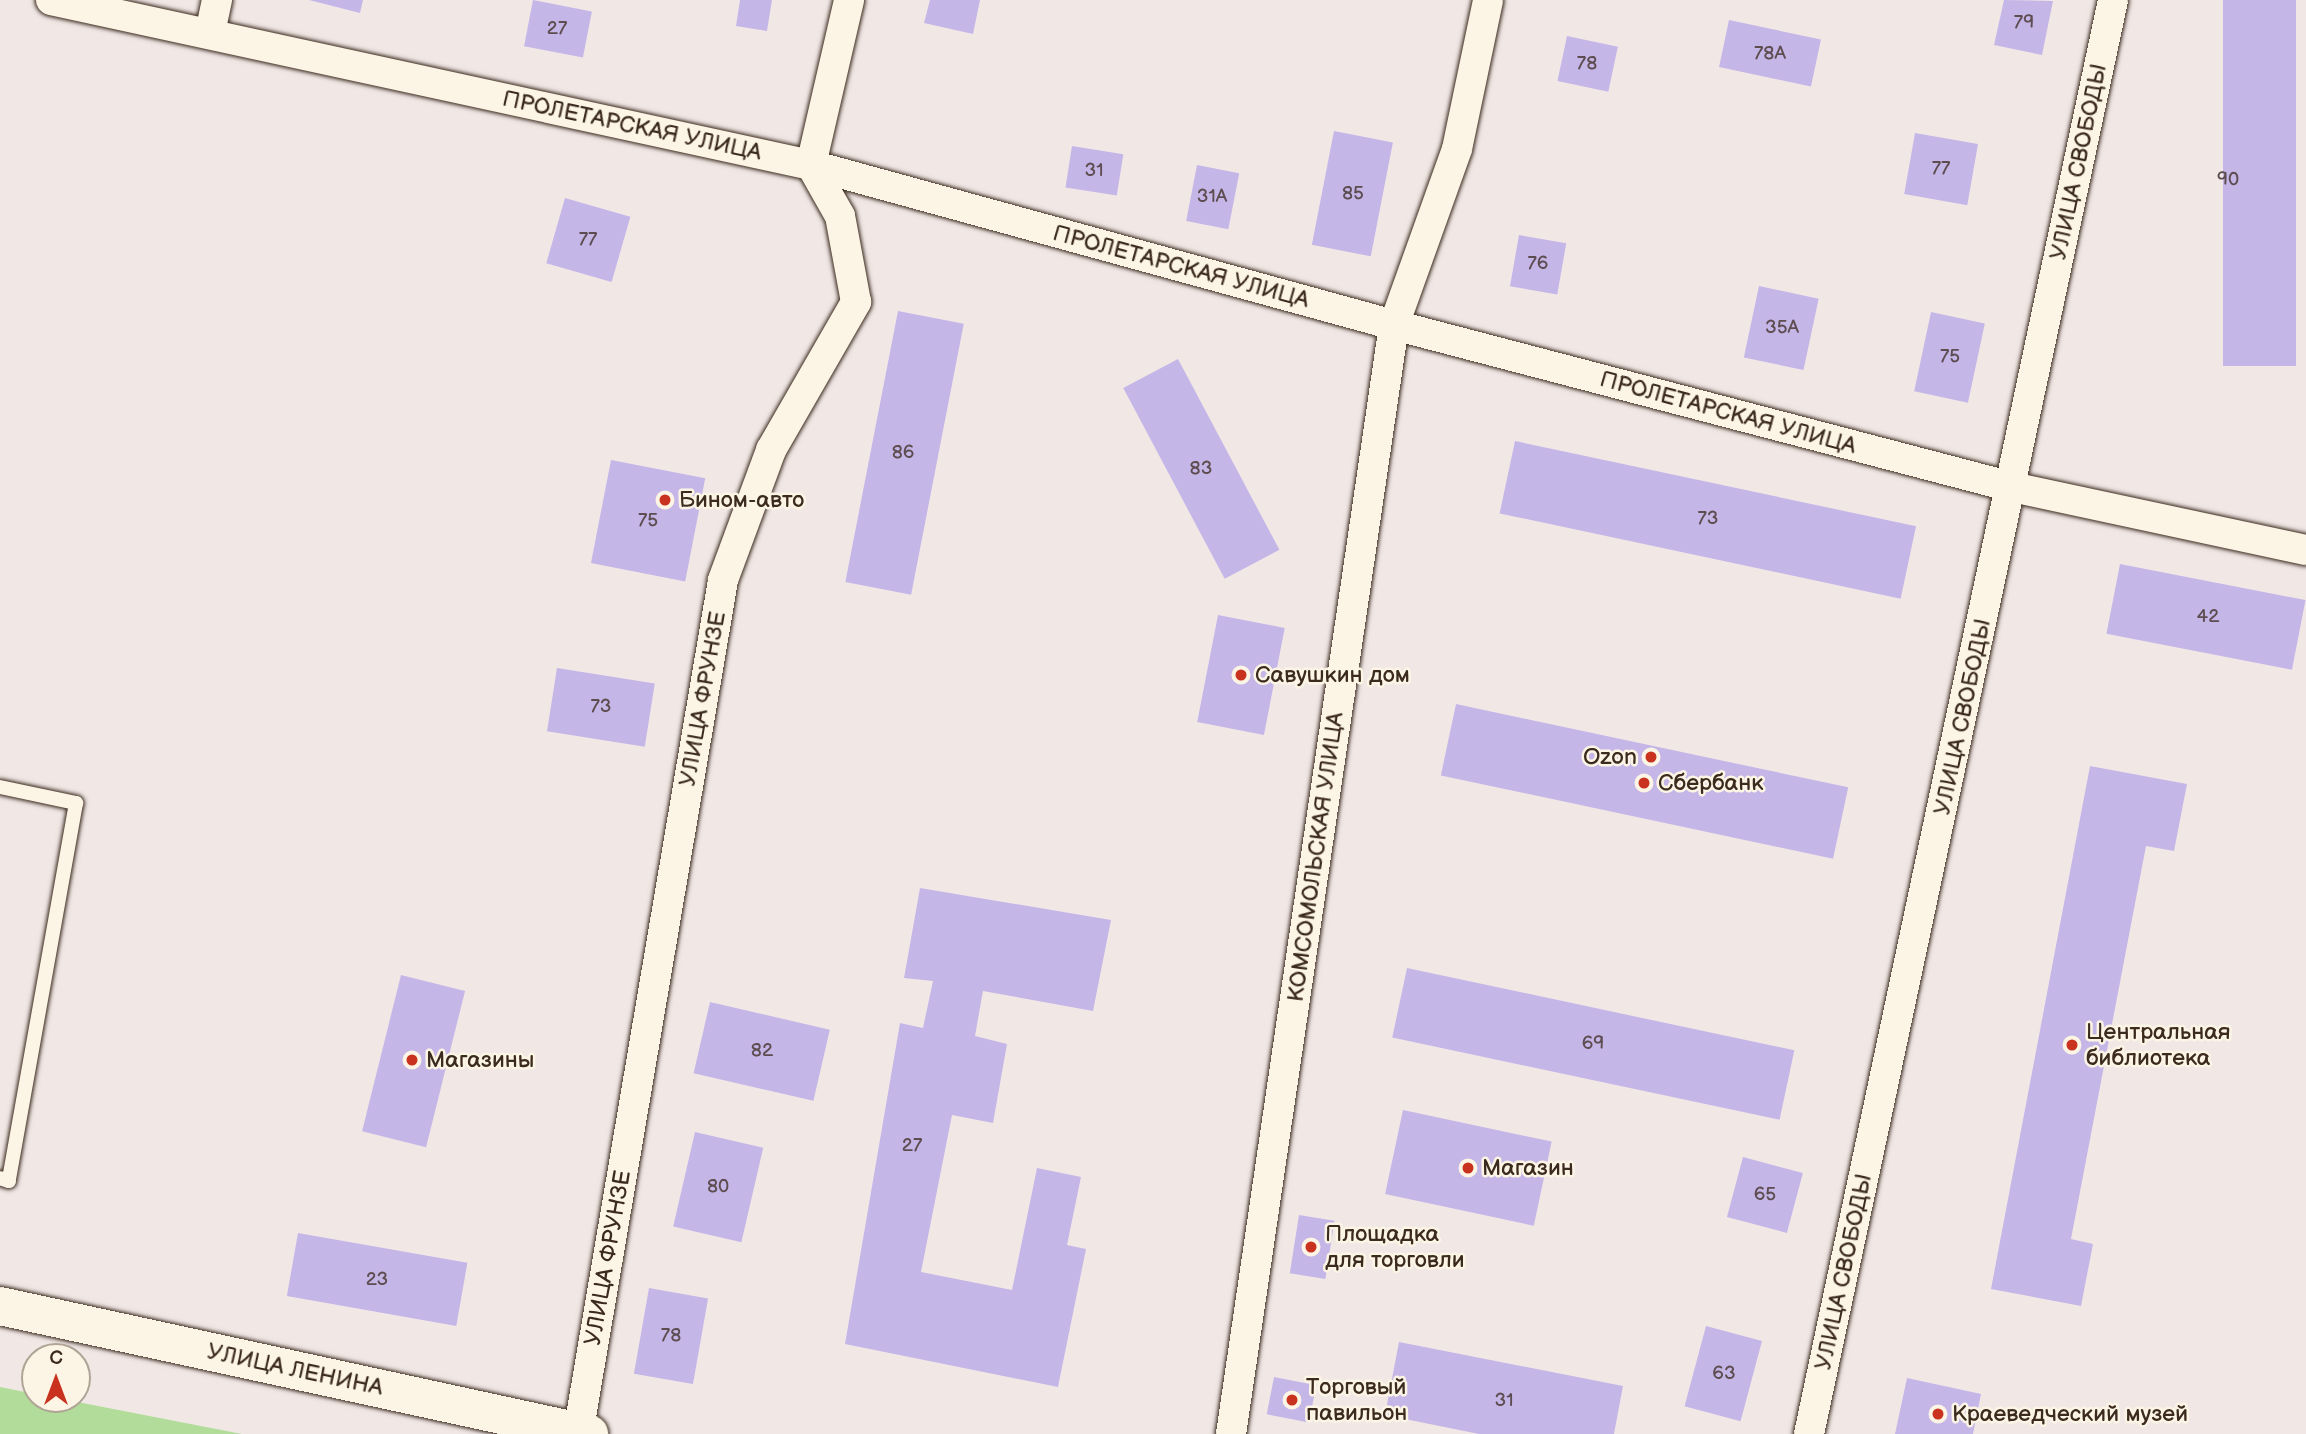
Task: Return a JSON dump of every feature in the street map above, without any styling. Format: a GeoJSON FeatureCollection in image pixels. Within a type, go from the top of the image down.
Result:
{"type":"FeatureCollection","features":[{"type":"Feature","properties":{"kind":"street","name":"ПРОЛЕТАРСКАЯ УЛИЦА"},"geometry":{"type":"LineString","coordinates":[[51,0],[811,165],[1394,325],[2012,487],[2306,550]]}},
{"type":"Feature","properties":{"kind":"street"},"geometry":{"type":"LineString","coordinates":[[210,33],[217,0]]}},
{"type":"Feature","properties":{"kind":"street"},"geometry":{"type":"LineString","coordinates":[[811,165],[849,0]]}},
{"type":"Feature","properties":{"kind":"street","name":"КОМСОМОЛЬСКАЯ УЛИЦА"},"geometry":{"type":"LineString","coordinates":[[1231,1434],[1394,325],[1457,149],[1488,0]]}},
{"type":"Feature","properties":{"kind":"street","name":"УЛИЦА СВОБОДЫ"},"geometry":{"type":"LineString","coordinates":[[1809,1434],[2012,487],[2113,0]]}},
{"type":"Feature","properties":{"kind":"street","name":"УЛИЦА ФРУНЗЕ"},"geometry":{"type":"LineString","coordinates":[[582,1433],[723,580],[771,450],[856,302],[841,216],[811,165]]}},
{"type":"Feature","properties":{"kind":"street","name":"УЛИЦА ЛЕНИНА"},"geometry":{"type":"LineString","coordinates":[[0,1306],[582,1433]]}},
{"type":"Feature","properties":{"kind":"lane"},"geometry":{"type":"LineString","coordinates":[[0,787],[76,803],[9,1181],[0,1178]]}},
{"type":"Feature","properties":{"kind":"green space"},"geometry":{"type":"Polygon","coordinates":[[[0,1387],[21,1391],[21,1413],[91,1413],[91,1405],[242,1434],[0,1434],[0,1387]]]}},
{"type":"Feature","properties":{"kind":"building"},"geometry":{"type":"Polygon","coordinates":[[[309,0],[363,0],[360,13],[309,0]]]}},
{"type":"Feature","properties":{"kind":"building"},"geometry":{"type":"Polygon","coordinates":[[[533,0],[592,11],[583,58],[524,46],[533,0]]]}},
{"type":"Feature","properties":{"kind":"building"},"geometry":{"type":"Polygon","coordinates":[[[740,0],[772,0],[767,31],[736,26],[740,0]]]}},
{"type":"Feature","properties":{"kind":"building"},"geometry":{"type":"Polygon","coordinates":[[[930,0],[980,0],[973,34],[924,23],[930,0]]]}},
{"type":"Feature","properties":{"kind":"building"},"geometry":{"type":"Polygon","coordinates":[[[2004,0],[2053,1],[2042,55],[1994,45],[2004,0]]]}},
{"type":"Feature","properties":{"kind":"building"},"geometry":{"type":"Polygon","coordinates":[[[2223,0],[2296,0],[2296,366],[2223,366],[2223,0]]]}},
{"type":"Feature","properties":{"kind":"building"},"geometry":{"type":"Polygon","coordinates":[[[1729,20],[1821,40],[1811,86],[1719,67],[1729,20]]]}},
{"type":"Feature","properties":{"kind":"building"},"geometry":{"type":"Polygon","coordinates":[[[1567,36],[1618,47],[1608,92],[1557,81],[1567,36]]]}},
{"type":"Feature","properties":{"kind":"building"},"geometry":{"type":"Polygon","coordinates":[[[1334,131],[1393,142],[1371,256],[1312,245],[1334,131]]]}},
{"type":"Feature","properties":{"kind":"building"},"geometry":{"type":"Polygon","coordinates":[[[1915,133],[1978,144],[1967,205],[1904,194],[1915,133]]]}},
{"type":"Feature","properties":{"kind":"building"},"geometry":{"type":"Polygon","coordinates":[[[1072,146],[1123,154],[1117,196],[1065,187],[1072,146]]]}},
{"type":"Feature","properties":{"kind":"building"},"geometry":{"type":"Polygon","coordinates":[[[1197,165],[1239,173],[1228,229],[1186,221],[1197,165]]]}},
{"type":"Feature","properties":{"kind":"building"},"geometry":{"type":"Polygon","coordinates":[[[565,198],[630,217],[612,282],[546,263],[565,198]]]}},
{"type":"Feature","properties":{"kind":"building"},"geometry":{"type":"Polygon","coordinates":[[[1519,235],[1566,243],[1557,295],[1510,286],[1519,235]]]}},
{"type":"Feature","properties":{"kind":"building"},"geometry":{"type":"Polygon","coordinates":[[[1759,286],[1819,299],[1803,370],[1744,357],[1759,286]]]}},
{"type":"Feature","properties":{"kind":"building"},"geometry":{"type":"Polygon","coordinates":[[[898,311],[964,324],[911,595],[845,582],[898,311]]]}},
{"type":"Feature","properties":{"kind":"building"},"geometry":{"type":"Polygon","coordinates":[[[1931,312],[1985,323],[1968,403],[1914,391],[1931,312]]]}},
{"type":"Feature","properties":{"kind":"building"},"geometry":{"type":"Polygon","coordinates":[[[1178,359],[1279,550],[1225,579],[1123,388],[1178,359]]]}},
{"type":"Feature","properties":{"kind":"building"},"geometry":{"type":"Polygon","coordinates":[[[1515,441],[1916,526],[1901,599],[1500,513],[1515,441]]]}},
{"type":"Feature","properties":{"kind":"building"},"geometry":{"type":"Polygon","coordinates":[[[611,460],[705,478],[685,581],[591,563],[611,460]]]}},
{"type":"Feature","properties":{"kind":"building"},"geometry":{"type":"Polygon","coordinates":[[[2120,564],[2306,600],[2292,670],[2106,634],[2120,564]]]}},
{"type":"Feature","properties":{"kind":"building","name":"Савушкин дом"},"geometry":{"type":"Polygon","coordinates":[[[1218,615],[1285,628],[1264,735],[1197,722],[1218,615]]]}},
{"type":"Feature","properties":{"kind":"building"},"geometry":{"type":"Polygon","coordinates":[[[557,668],[655,683],[645,747],[547,731],[557,668]]]}},
{"type":"Feature","properties":{"kind":"building"},"geometry":{"type":"Polygon","coordinates":[[[1456,704],[1848,787],[1833,859],[1441,775],[1456,704]]]}},
{"type":"Feature","properties":{"kind":"building","name":"Центральная библиотека"},"geometry":{"type":"Polygon","coordinates":[[[2090,766],[2187,784],[2174,851],[2146,846],[2071,1239],[2093,1244],[2081,1306],[1991,1289],[2090,766]]]}},
{"type":"Feature","properties":{"kind":"building"},"geometry":{"type":"Polygon","coordinates":[[[920,888],[1111,920],[1093,1011],[983,991],[975,1036],[1007,1044],[993,1123],[952,1115],[921,1272],[1012,1290],[1037,1168],[1081,1177],[1067,1245],[1086,1249],[1058,1387],[845,1344],[900,1023],[923,1028],[933,981],[904,978],[920,888]]]}},
{"type":"Feature","properties":{"kind":"building"},"geometry":{"type":"Polygon","coordinates":[[[1407,968],[1794,1050],[1780,1120],[1392,1037],[1407,968]]]}},
{"type":"Feature","properties":{"kind":"building","name":"Магазины"},"geometry":{"type":"Polygon","coordinates":[[[401,975],[465,991],[426,1147],[362,1131],[401,975]]]}},
{"type":"Feature","properties":{"kind":"building"},"geometry":{"type":"Polygon","coordinates":[[[710,1002],[830,1030],[813,1101],[694,1073],[710,1002]]]}},
{"type":"Feature","properties":{"kind":"building","name":"Магазин"},"geometry":{"type":"Polygon","coordinates":[[[1403,1110],[1552,1142],[1534,1226],[1385,1194],[1403,1110]]]}},
{"type":"Feature","properties":{"kind":"building"},"geometry":{"type":"Polygon","coordinates":[[[695,1132],[763,1148],[741,1242],[673,1227],[695,1132]]]}},
{"type":"Feature","properties":{"kind":"building"},"geometry":{"type":"Polygon","coordinates":[[[1743,1157],[1803,1173],[1787,1233],[1727,1217],[1743,1157]]]}},
{"type":"Feature","properties":{"kind":"building","name":"Площадка для торговли"},"geometry":{"type":"Polygon","coordinates":[[[1299,1215],[1335,1221],[1325,1279],[1290,1273],[1299,1215]]]}},
{"type":"Feature","properties":{"kind":"building"},"geometry":{"type":"Polygon","coordinates":[[[298,1233],[467,1263],[456,1326],[287,1296],[298,1233]]]}},
{"type":"Feature","properties":{"kind":"building"},"geometry":{"type":"Polygon","coordinates":[[[649,1288],[708,1298],[693,1384],[634,1374],[649,1288]]]}},
{"type":"Feature","properties":{"kind":"building"},"geometry":{"type":"Polygon","coordinates":[[[1706,1326],[1762,1341],[1741,1421],[1685,1406],[1706,1326]]]}},
{"type":"Feature","properties":{"kind":"building"},"geometry":{"type":"Polygon","coordinates":[[[1399,1342],[1623,1386],[1614,1434],[1479,1434],[1385,1415],[1399,1342]]]}},
{"type":"Feature","properties":{"kind":"building","name":"Торговый павильон"},"geometry":{"type":"Polygon","coordinates":[[[1274,1377],[1316,1385],[1309,1423],[1267,1414],[1274,1377]]]}},
{"type":"Feature","properties":{"kind":"building","name":"Краеведческий музей"},"geometry":{"type":"Polygon","coordinates":[[[1907,1378],[1981,1394],[1973,1434],[1895,1434],[1907,1378]]]}},
{"type":"Feature","properties":{"kind":"place","name":"Бином-авто"},"geometry":{"type":"Point","coordinates":[665,500]}},
{"type":"Feature","properties":{"kind":"place","name":"Савушкин дом"},"geometry":{"type":"Point","coordinates":[1241,675]}},
{"type":"Feature","properties":{"kind":"place","name":"Ozon"},"geometry":{"type":"Point","coordinates":[1651,757]}},
{"type":"Feature","properties":{"kind":"place","name":"Сбербанк"},"geometry":{"type":"Point","coordinates":[1644,783]}},
{"type":"Feature","properties":{"kind":"place","name":"Центральная библиотека"},"geometry":{"type":"Point","coordinates":[2072,1045]}},
{"type":"Feature","properties":{"kind":"place","name":"Магазины"},"geometry":{"type":"Point","coordinates":[412,1060]}},
{"type":"Feature","properties":{"kind":"place","name":"Магазин"},"geometry":{"type":"Point","coordinates":[1468,1168]}},
{"type":"Feature","properties":{"kind":"place","name":"Площадка для торговли"},"geometry":{"type":"Point","coordinates":[1311,1247]}},
{"type":"Feature","properties":{"kind":"place","name":"Торговый павильон"},"geometry":{"type":"Point","coordinates":[1292,1400]}},
{"type":"Feature","properties":{"kind":"place","name":"Краеведческий музей"},"geometry":{"type":"Point","coordinates":[1938,1414]}}]}
